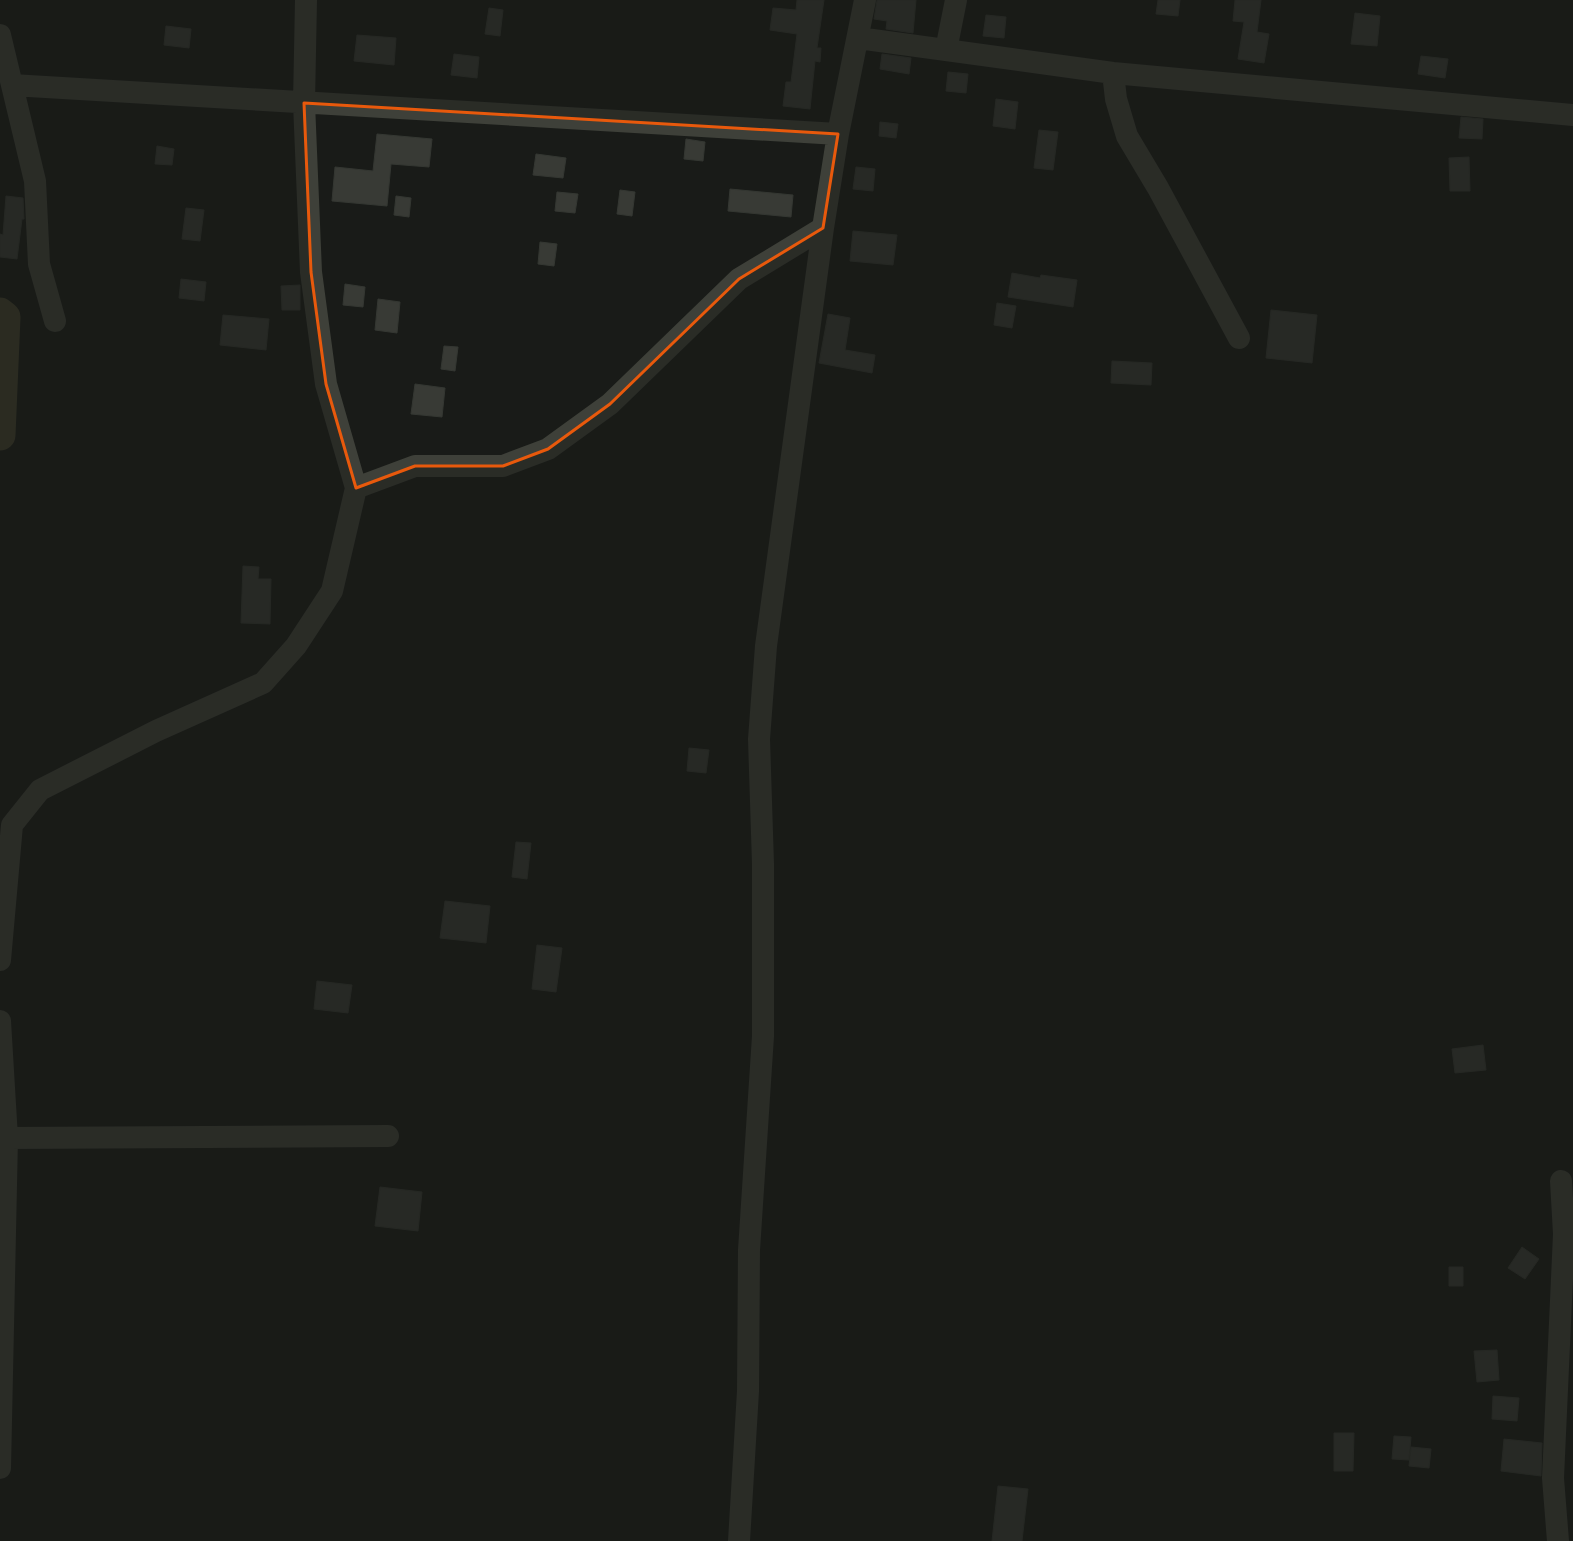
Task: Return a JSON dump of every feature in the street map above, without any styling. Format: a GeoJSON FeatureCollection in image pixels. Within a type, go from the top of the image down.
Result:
{"type":"FeatureCollection","features":[{"type":"Feature","properties":{"kind":"street"},"geometry":{"type":"LineString","coordinates":[[0,960],[12,825],[40,790],[156,731],[263,682],[296,646],[332,591],[356,488],[326,384],[311,272],[304,103],[306,0]]}},
{"type":"Feature","properties":{"kind":"street"},"geometry":{"type":"LineString","coordinates":[[738,1541],[748,1391],[749,1250],[763,1036],[763,864],[759,739],[766,646],[823,228],[838,134],[865,0]]}},
{"type":"Feature","properties":{"kind":"street"},"geometry":{"type":"LineString","coordinates":[[946,50],[956,0]]}},
{"type":"Feature","properties":{"kind":"street"},"geometry":{"type":"LineString","coordinates":[[0,35],[35,180],[39,264],[55,321]]}},
{"type":"Feature","properties":{"kind":"street"},"geometry":{"type":"LineString","coordinates":[[858,38],[1113,74],[1573,115]]}},
{"type":"Feature","properties":{"kind":"street"},"geometry":{"type":"LineString","coordinates":[[1113,74],[1116,99],[1127,136],[1158,188],[1239,338]]}},
{"type":"Feature","properties":{"kind":"street"},"geometry":{"type":"LineString","coordinates":[[12,85],[838,134]]}},
{"type":"Feature","properties":{"kind":"street"},"geometry":{"type":"LineString","coordinates":[[356,488],[415,466],[503,466],[548,449],[610,404],[740,279],[823,228]]}},
{"type":"Feature","properties":{"kind":"street"},"geometry":{"type":"LineString","coordinates":[[0,1021],[7,1138],[0,1468]]}},
{"type":"Feature","properties":{"kind":"street"},"geometry":{"type":"LineString","coordinates":[[7,1138],[388,1136]]}},
{"type":"Feature","properties":{"kind":"street"},"geometry":{"type":"LineString","coordinates":[[1558,1541],[1553,1478],[1564,1234],[1561,1181]]}},
{"type":"Feature","properties":{"kind":"highlighted area"},"geometry":{"type":"Polygon","coordinates":[[[304,103],[838,134],[823,228],[739,279],[610,404],[548,449],[503,466],[415,466],[356,488],[326,384],[311,272],[304,103]]]}},
{"type":"Feature","properties":{"kind":"building"},"geometry":{"type":"Polygon","coordinates":[[[797,0],[824,0],[817,48],[821,48],[820,62],[815,61],[810,109],[783,106],[786,82],[791,82],[797,34],[770,30],[773,8],[796,10],[797,0]]]}},
{"type":"Feature","properties":{"kind":"building"},"geometry":{"type":"Polygon","coordinates":[[[877,0],[916,0],[913,33],[886,29],[887,21],[874,19],[877,0]]]}},
{"type":"Feature","properties":{"kind":"building"},"geometry":{"type":"Polygon","coordinates":[[[1158,0],[1180,0],[1178,16],[1156,14],[1158,0]]]}},
{"type":"Feature","properties":{"kind":"building"},"geometry":{"type":"Polygon","coordinates":[[[1235,0],[1261,0],[1257,32],[1269,34],[1264,63],[1238,59],[1244,22],[1233,21],[1235,0]]]}},
{"type":"Feature","properties":{"kind":"building"},"geometry":{"type":"Polygon","coordinates":[[[489,8],[503,10],[500,36],[485,34],[489,8]]]}},
{"type":"Feature","properties":{"kind":"building"},"geometry":{"type":"Polygon","coordinates":[[[1355,13],[1380,16],[1377,46],[1351,44],[1355,13]]]}},
{"type":"Feature","properties":{"kind":"building"},"geometry":{"type":"Polygon","coordinates":[[[986,15],[1006,17],[1004,38],[983,36],[986,15]]]}},
{"type":"Feature","properties":{"kind":"building"},"geometry":{"type":"Polygon","coordinates":[[[166,26],[191,29],[189,48],[164,45],[166,26]]]}},
{"type":"Feature","properties":{"kind":"building"},"geometry":{"type":"Polygon","coordinates":[[[357,35],[396,38],[394,65],[354,61],[357,35]]]}},
{"type":"Feature","properties":{"kind":"building"},"geometry":{"type":"Polygon","coordinates":[[[454,54],[479,57],[477,78],[451,75],[454,54]]]}},
{"type":"Feature","properties":{"kind":"building"},"geometry":{"type":"Polygon","coordinates":[[[882,54],[911,58],[909,74],[880,69],[882,54]]]}},
{"type":"Feature","properties":{"kind":"building"},"geometry":{"type":"Polygon","coordinates":[[[1421,56],[1448,59],[1445,78],[1418,74],[1421,56]]]}},
{"type":"Feature","properties":{"kind":"building"},"geometry":{"type":"Polygon","coordinates":[[[948,72],[968,74],[966,93],[946,91],[948,72]]]}},
{"type":"Feature","properties":{"kind":"building"},"geometry":{"type":"Polygon","coordinates":[[[996,99],[1018,102],[1015,129],[993,126],[996,99]]]}},
{"type":"Feature","properties":{"kind":"building"},"geometry":{"type":"Polygon","coordinates":[[[1461,117],[1483,119],[1482,139],[1459,138],[1461,117]]]}},
{"type":"Feature","properties":{"kind":"building"},"geometry":{"type":"Polygon","coordinates":[[[880,122],[898,124],[896,138],[879,136],[880,122]]]}},
{"type":"Feature","properties":{"kind":"building"},"geometry":{"type":"Polygon","coordinates":[[[1039,130],[1058,132],[1053,170],[1034,168],[1039,130]]]}},
{"type":"Feature","properties":{"kind":"building"},"geometry":{"type":"Polygon","coordinates":[[[377,134],[432,139],[429,167],[391,164],[387,206],[332,201],[335,167],[373,171],[377,134]]]}},
{"type":"Feature","properties":{"kind":"building"},"geometry":{"type":"Polygon","coordinates":[[[686,139],[705,142],[703,161],[684,159],[686,139]]]}},
{"type":"Feature","properties":{"kind":"building"},"geometry":{"type":"Polygon","coordinates":[[[157,146],[174,149],[172,165],[155,164],[157,146]]]}},
{"type":"Feature","properties":{"kind":"building"},"geometry":{"type":"Polygon","coordinates":[[[536,154],[566,158],[563,178],[533,175],[536,154]]]}},
{"type":"Feature","properties":{"kind":"building"},"geometry":{"type":"Polygon","coordinates":[[[1469,157],[1470,191],[1450,191],[1449,158],[1469,157]]]}},
{"type":"Feature","properties":{"kind":"building"},"geometry":{"type":"Polygon","coordinates":[[[856,167],[875,169],[873,191],[853,189],[856,167]]]}},
{"type":"Feature","properties":{"kind":"building"},"geometry":{"type":"Polygon","coordinates":[[[730,189],[793,195],[791,217],[728,211],[730,189]]]}},
{"type":"Feature","properties":{"kind":"building"},"geometry":{"type":"Polygon","coordinates":[[[620,190],[635,192],[632,216],[617,214],[620,190]]]}},
{"type":"Feature","properties":{"kind":"building"},"geometry":{"type":"Polygon","coordinates":[[[557,192],[578,194],[575,213],[555,211],[557,192]]]}},
{"type":"Feature","properties":{"kind":"building"},"geometry":{"type":"Polygon","coordinates":[[[6,196],[23,198],[24,219],[22,219],[17,259],[0,257],[0,234],[3,235],[6,196]]]}},
{"type":"Feature","properties":{"kind":"building"},"geometry":{"type":"Polygon","coordinates":[[[396,196],[411,198],[409,217],[394,215],[396,196]]]}},
{"type":"Feature","properties":{"kind":"building"},"geometry":{"type":"Polygon","coordinates":[[[186,208],[204,210],[200,241],[182,239],[186,208]]]}},
{"type":"Feature","properties":{"kind":"building"},"geometry":{"type":"Polygon","coordinates":[[[853,231],[897,235],[893,265],[850,261],[853,231]]]}},
{"type":"Feature","properties":{"kind":"building"},"geometry":{"type":"Polygon","coordinates":[[[540,242],[557,244],[554,266],[538,264],[540,242]]]}},
{"type":"Feature","properties":{"kind":"building"},"geometry":{"type":"Polygon","coordinates":[[[1012,273],[1040,278],[1041,275],[1077,280],[1073,307],[1008,297],[1012,273]]]}},
{"type":"Feature","properties":{"kind":"building"},"geometry":{"type":"Polygon","coordinates":[[[181,279],[206,282],[204,301],[179,298],[181,279]]]}},
{"type":"Feature","properties":{"kind":"building"},"geometry":{"type":"Polygon","coordinates":[[[345,284],[365,287],[363,307],[343,305],[345,284]]]}},
{"type":"Feature","properties":{"kind":"building"},"geometry":{"type":"Polygon","coordinates":[[[300,285],[300,310],[282,310],[281,286],[300,285]]]}},
{"type":"Feature","properties":{"kind":"building"},"geometry":{"type":"Polygon","coordinates":[[[378,299],[400,302],[397,333],[375,330],[378,299]]]}},
{"type":"Feature","properties":{"kind":"building"},"geometry":{"type":"Polygon","coordinates":[[[997,303],[1016,306],[1012,328],[994,325],[997,303]]]}},
{"type":"Feature","properties":{"kind":"building"},"geometry":{"type":"Polygon","coordinates":[[[1271,310],[1317,315],[1312,363],[1266,358],[1271,310]]]}},
{"type":"Feature","properties":{"kind":"building"},"geometry":{"type":"Polygon","coordinates":[[[828,314],[850,318],[845,350],[875,355],[872,373],[819,363],[828,314]]]}},
{"type":"Feature","properties":{"kind":"building"},"geometry":{"type":"Polygon","coordinates":[[[223,315],[269,319],[266,350],[220,345],[223,315]]]}},
{"type":"Feature","properties":{"kind":"building"},"geometry":{"type":"Polygon","coordinates":[[[444,346],[458,347],[455,371],[441,369],[444,346]]]}},
{"type":"Feature","properties":{"kind":"building"},"geometry":{"type":"Polygon","coordinates":[[[1112,361],[1152,363],[1151,385],[1111,383],[1112,361]]]}},
{"type":"Feature","properties":{"kind":"building"},"geometry":{"type":"Polygon","coordinates":[[[415,384],[445,388],[442,417],[411,414],[415,384]]]}},
{"type":"Feature","properties":{"kind":"building"},"geometry":{"type":"Polygon","coordinates":[[[243,566],[259,567],[258,579],[271,579],[270,624],[241,623],[243,566]]]}},
{"type":"Feature","properties":{"kind":"building"},"geometry":{"type":"Polygon","coordinates":[[[689,748],[709,750],[706,773],[687,771],[689,748]]]}},
{"type":"Feature","properties":{"kind":"building"},"geometry":{"type":"Polygon","coordinates":[[[516,842],[531,843],[527,879],[512,877],[516,842]]]}},
{"type":"Feature","properties":{"kind":"building"},"geometry":{"type":"Polygon","coordinates":[[[445,901],[490,906],[486,943],[440,938],[445,901]]]}},
{"type":"Feature","properties":{"kind":"building"},"geometry":{"type":"Polygon","coordinates":[[[537,945],[562,948],[556,992],[532,989],[537,945]]]}},
{"type":"Feature","properties":{"kind":"building"},"geometry":{"type":"Polygon","coordinates":[[[317,981],[352,985],[348,1013],[314,1009],[317,981]]]}},
{"type":"Feature","properties":{"kind":"building"},"geometry":{"type":"Polygon","coordinates":[[[1483,1045],[1486,1070],[1455,1073],[1452,1049],[1483,1045]]]}},
{"type":"Feature","properties":{"kind":"building"},"geometry":{"type":"Polygon","coordinates":[[[380,1187],[422,1192],[418,1231],[375,1226],[380,1187]]]}},
{"type":"Feature","properties":{"kind":"building"},"geometry":{"type":"Polygon","coordinates":[[[1522,1247],[1539,1259],[1525,1279],[1508,1268],[1522,1247]]]}},
{"type":"Feature","properties":{"kind":"building"},"geometry":{"type":"Polygon","coordinates":[[[1449,1267],[1463,1267],[1463,1286],[1449,1286],[1449,1267]]]}},
{"type":"Feature","properties":{"kind":"building"},"geometry":{"type":"Polygon","coordinates":[[[1497,1350],[1499,1380],[1477,1382],[1474,1351],[1497,1350]]]}},
{"type":"Feature","properties":{"kind":"building"},"geometry":{"type":"Polygon","coordinates":[[[1493,1396],[1519,1398],[1517,1421],[1492,1419],[1493,1396]]]}},
{"type":"Feature","properties":{"kind":"building"},"geometry":{"type":"Polygon","coordinates":[[[1334,1433],[1354,1433],[1353,1471],[1334,1471],[1334,1433]]]}},
{"type":"Feature","properties":{"kind":"building"},"geometry":{"type":"Polygon","coordinates":[[[1394,1436],[1411,1437],[1409,1460],[1392,1459],[1394,1436]]]}},
{"type":"Feature","properties":{"kind":"building"},"geometry":{"type":"Polygon","coordinates":[[[1504,1439],[1542,1443],[1541,1476],[1501,1471],[1504,1439]]]}},
{"type":"Feature","properties":{"kind":"building"},"geometry":{"type":"Polygon","coordinates":[[[1411,1447],[1431,1449],[1429,1468],[1409,1466],[1411,1447]]]}},
{"type":"Feature","properties":{"kind":"building"},"geometry":{"type":"Polygon","coordinates":[[[998,1486],[1028,1489],[1022,1541],[992,1541],[998,1486]]]}},
{"type":"Feature","properties":{"kind":"waterway"},"geometry":{"type":"LineString","coordinates":[[0,313],[5,317],[0,435]]}}]}
